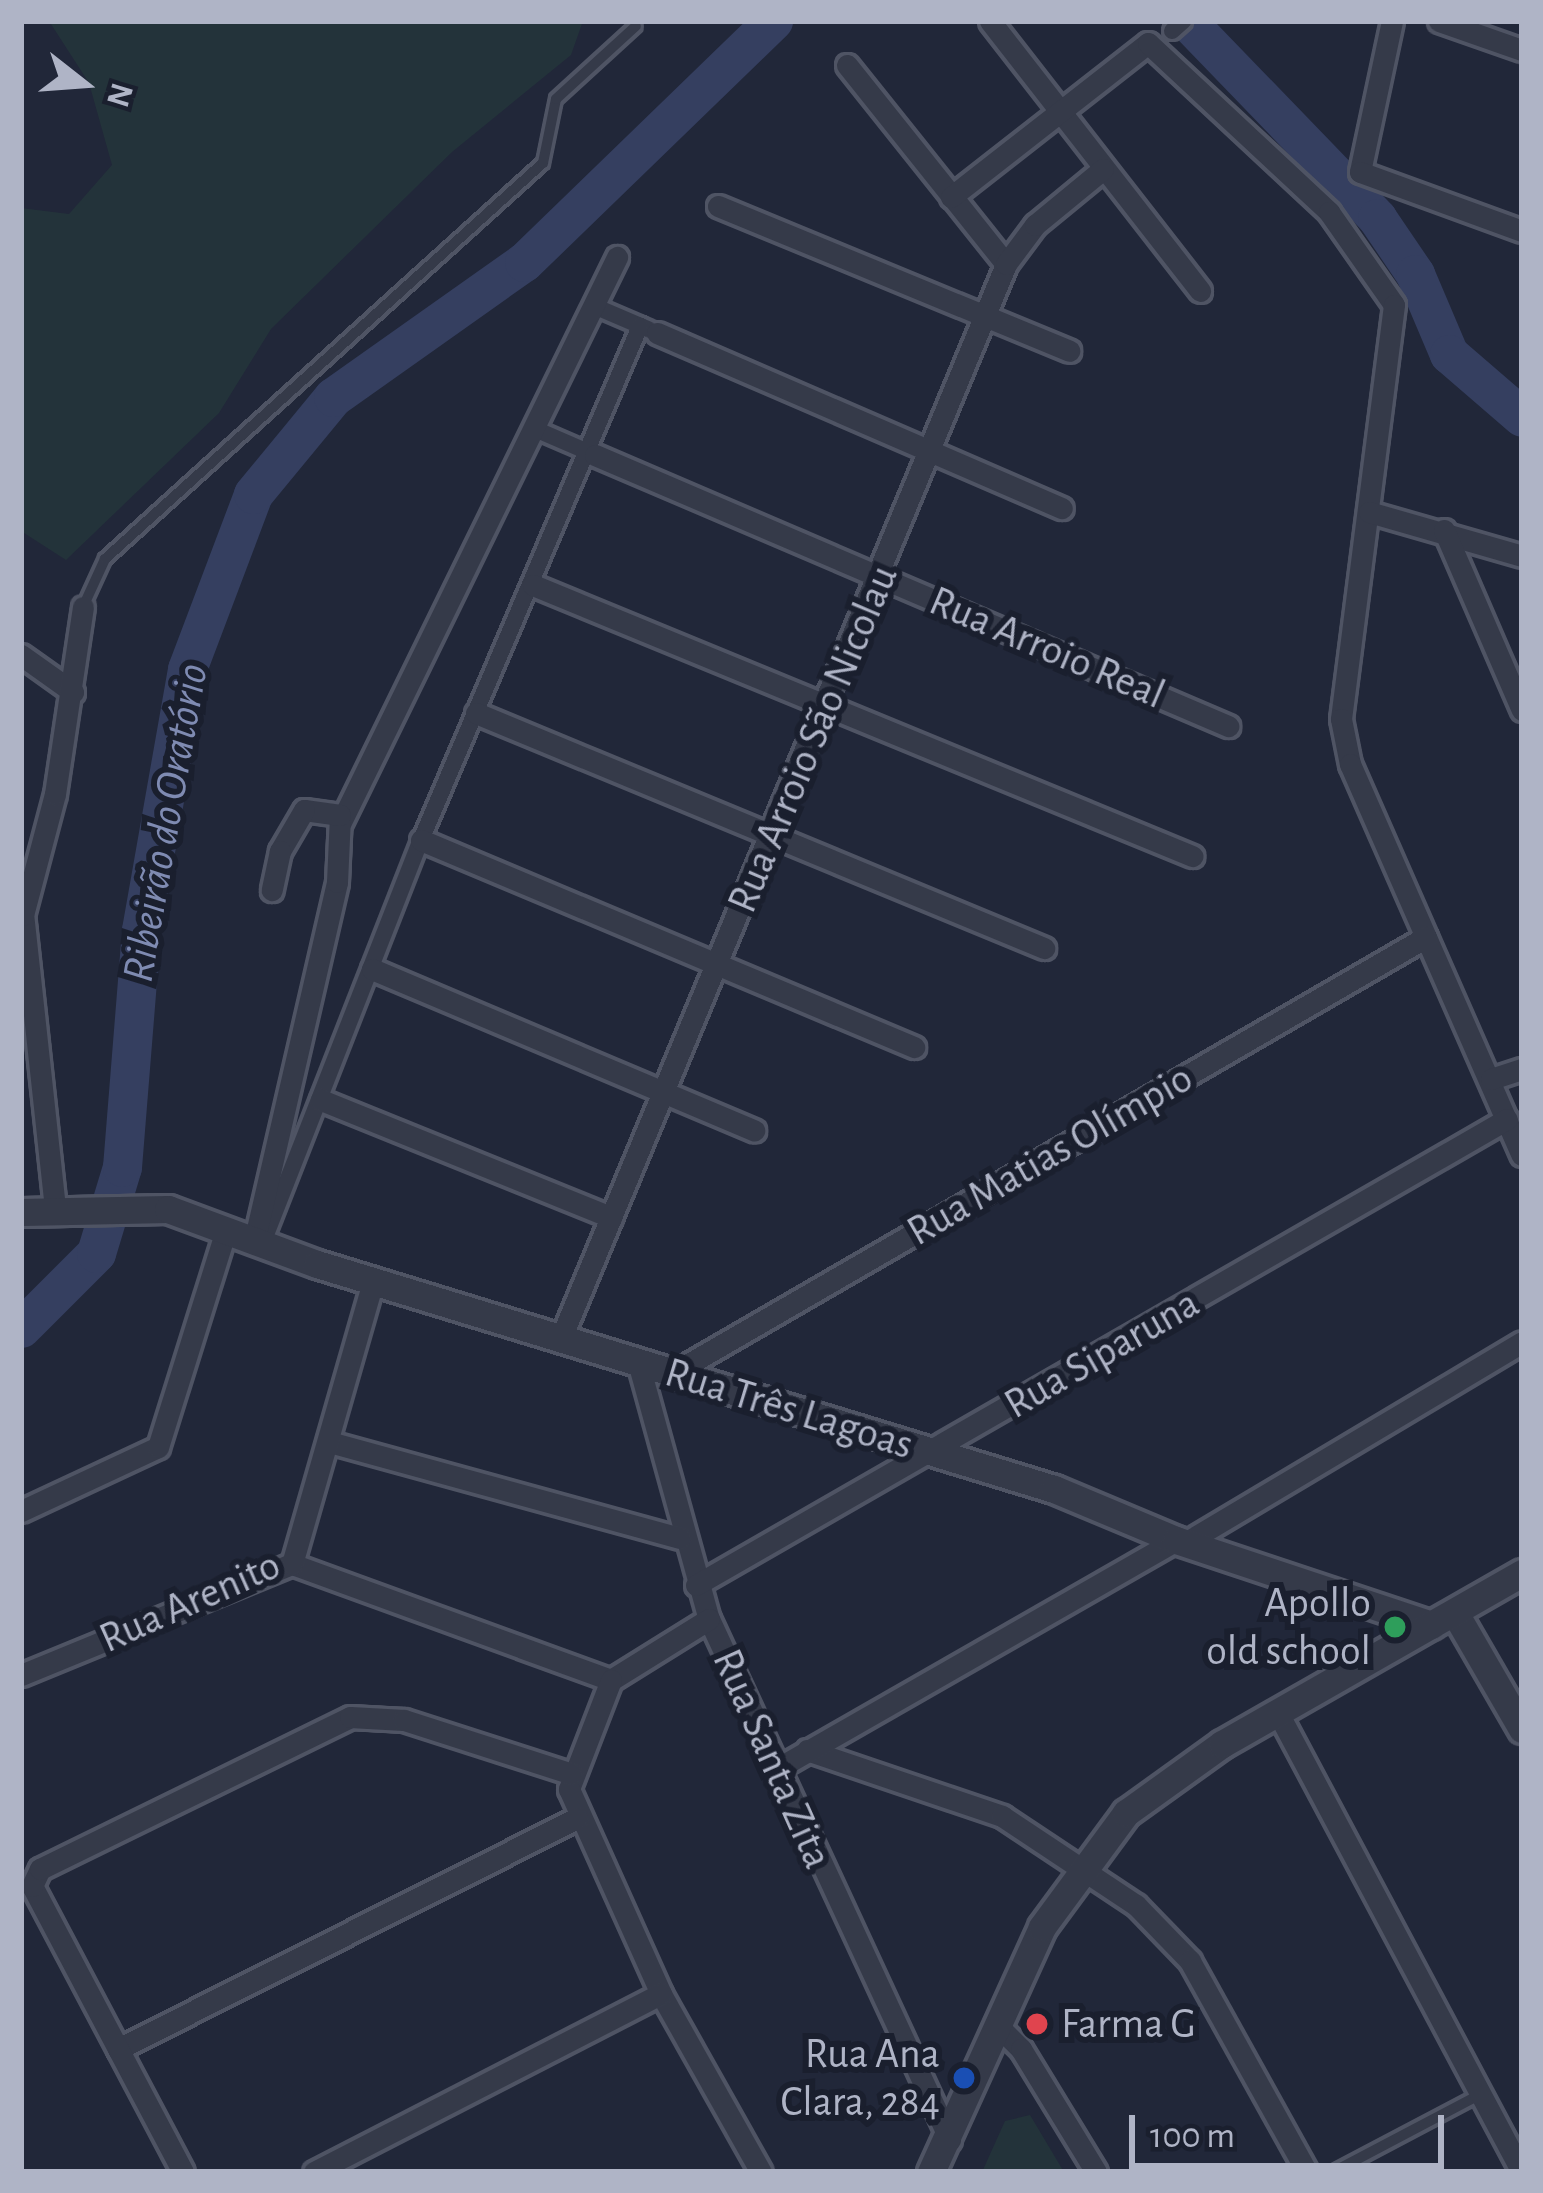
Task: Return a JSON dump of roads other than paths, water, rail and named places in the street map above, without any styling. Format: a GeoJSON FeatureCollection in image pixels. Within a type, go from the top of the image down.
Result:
{"type":"FeatureCollection","features":[{"type":"Feature","properties":{"kind":"street"},"geometry":{"type":"LineString","coordinates":[[990,21],[1200,291]]}},
{"type":"Feature","properties":{"kind":"street"},"geometry":{"type":"LineString","coordinates":[[1392,21],[1360,172],[1522,231]]}},
{"type":"Feature","properties":{"kind":"street"},"geometry":{"type":"LineString","coordinates":[[1438,21],[1522,50]]}},
{"type":"Feature","properties":{"kind":"street"},"geometry":{"type":"LineString","coordinates":[[951,197],[1148,43],[1332,209],[1394,305],[1396,333],[1343,666],[1344,741],[1522,1155]]}},
{"type":"Feature","properties":{"kind":"street"},"geometry":{"type":"LineString","coordinates":[[847,65],[1006,264]]}},
{"type":"Feature","properties":{"kind":"street","name":"Rua Arroio São Nicolau"},"geometry":{"type":"LineString","coordinates":[[561,1338],[882,576],[1006,264],[1035,225],[1103,169]]}},
{"type":"Feature","properties":{"kind":"street"},"geometry":{"type":"LineString","coordinates":[[718,206],[1069,351]]}},
{"type":"Feature","properties":{"kind":"street"},"geometry":{"type":"LineString","coordinates":[[341,822],[617,257]]}},
{"type":"Feature","properties":{"kind":"street"},"geometry":{"type":"LineString","coordinates":[[594,306],[1062,508]]}},
{"type":"Feature","properties":{"kind":"street"},"geometry":{"type":"LineString","coordinates":[[258,1243],[321,1100],[476,713],[648,329]]}},
{"type":"Feature","properties":{"kind":"street","name":"Rua Arroio Real"},"geometry":{"type":"LineString","coordinates":[[535,428],[1228,726]]}},
{"type":"Feature","properties":{"kind":"street"},"geometry":{"type":"LineString","coordinates":[[1370,512],[1522,556]]}},
{"type":"Feature","properties":{"kind":"street"},"geometry":{"type":"LineString","coordinates":[[1444,530],[1522,710]]}},
{"type":"Feature","properties":{"kind":"street"},"geometry":{"type":"LineString","coordinates":[[533,585],[1192,856]]}},
{"type":"Feature","properties":{"kind":"street"},"geometry":{"type":"LineString","coordinates":[[55,1208],[22,915],[73,692],[83,607]]}},
{"type":"Feature","properties":{"kind":"street"},"geometry":{"type":"LineString","coordinates":[[21,655],[73,692]]}},
{"type":"Feature","properties":{"kind":"street"},"geometry":{"type":"LineString","coordinates":[[476,713],[1044,948]]}},
{"type":"Feature","properties":{"kind":"street"},"geometry":{"type":"LineString","coordinates":[[258,1243],[337,882],[340,815],[304,810],[280,851],[272,890]]}},
{"type":"Feature","properties":{"kind":"street"},"geometry":{"type":"LineString","coordinates":[[422,840],[914,1047]]}},
{"type":"Feature","properties":{"kind":"street","name":"Rua Matias Olímpio"},"geometry":{"type":"LineString","coordinates":[[673,1373],[1426,937]]}},
{"type":"Feature","properties":{"kind":"street"},"geometry":{"type":"LineString","coordinates":[[372,969],[754,1130]]}},
{"type":"Feature","properties":{"kind":"street"},"geometry":{"type":"LineString","coordinates":[[1491,1079],[1522,1070]]}},
{"type":"Feature","properties":{"kind":"street"},"geometry":{"type":"LineString","coordinates":[[321,1100],[610,1216]]}},
{"type":"Feature","properties":{"kind":"street","name":"Rua Siparuna"},"geometry":{"type":"LineString","coordinates":[[696,1586],[1507,1119]]}},
{"type":"Feature","properties":{"kind":"street","name":"Rua Três Lagoas"},"geometry":{"type":"LineString","coordinates":[[21,1212],[143,1206],[1054,1490],[1180,1541],[1443,1619]]}},
{"type":"Feature","properties":{"kind":"street"},"geometry":{"type":"LineString","coordinates":[[21,1511],[158,1447],[225,1233]]}},
{"type":"Feature","properties":{"kind":"street","name":"Rua Arenito"},"geometry":{"type":"LineString","coordinates":[[21,1675],[292,1564],[373,1281]]}},
{"type":"Feature","properties":{"kind":"street"},"geometry":{"type":"LineString","coordinates":[[775,1770],[1522,1342]]}},
{"type":"Feature","properties":{"kind":"street","name":"Rua Santa Zita"},"geometry":{"type":"LineString","coordinates":[[638,1362],[696,1586],[775,1770],[950,2140]]}},
{"type":"Feature","properties":{"kind":"street"},"geometry":{"type":"LineString","coordinates":[[329,1442],[680,1538]]}},
{"type":"Feature","properties":{"kind":"street"},"geometry":{"type":"LineString","coordinates":[[292,1564],[611,1680]]}},
{"type":"Feature","properties":{"kind":"street"},"geometry":{"type":"LineString","coordinates":[[931,2172],[950,2140],[997,2025],[1081,1865],[1152,1791],[1522,1573]]}},
{"type":"Feature","properties":{"kind":"street"},"geometry":{"type":"LineString","coordinates":[[710,1619],[611,1680],[572,1774],[577,1818],[661,1994],[755,2170]]}},
{"type":"Feature","properties":{"kind":"street"},"geometry":{"type":"LineString","coordinates":[[1443,1619],[1522,1729]]}},
{"type":"Feature","properties":{"kind":"street"},"geometry":{"type":"LineString","coordinates":[[1278,1713],[1522,2172]]}},
{"type":"Feature","properties":{"kind":"street"},"geometry":{"type":"LineString","coordinates":[[183,2172],[32,1886],[50,1864],[350,1717],[404,1720],[572,1774]]}},
{"type":"Feature","properties":{"kind":"street"},"geometry":{"type":"LineString","coordinates":[[808,1750],[955,1794],[1081,1865],[1136,1905],[1190,1960],[1306,2172]]}},
{"type":"Feature","properties":{"kind":"street"},"geometry":{"type":"LineString","coordinates":[[118,2049],[577,1818]]}},
{"type":"Feature","properties":{"kind":"street"},"geometry":{"type":"LineString","coordinates":[[314,2172],[661,1994]]}},
{"type":"Feature","properties":{"kind":"street"},"geometry":{"type":"LineString","coordinates":[[997,2025],[1021,2049],[1096,2172]]}},
{"type":"Feature","properties":{"kind":"lane"},"geometry":{"type":"LineString","coordinates":[[83,607],[105,559],[542,163],[556,99],[636,26]]}},
{"type":"Feature","properties":{"kind":"lane"},"geometry":{"type":"LineString","coordinates":[[1333,2172],[1481,2094]]}},
{"type":"Feature","properties":{"kind":"waterway","name":"Ribeirão do Oratório"},"geometry":{"type":"LineString","coordinates":[[21,1328],[96,1253],[122,1167],[141,930],[187,669],[253,494],[333,397],[524,262],[773,21]]}},
{"type":"Feature","properties":{"kind":"waterway"},"geometry":{"type":"LineString","coordinates":[[1187,21],[1377,218],[1415,274],[1449,354],[1522,417]]}},
{"type":"Feature","properties":{"kind":"place","name":"Apollo old school"},"geometry":{"type":"Point","coordinates":[1395,1627]}},
{"type":"Feature","properties":{"kind":"place","name":"Farma G"},"geometry":{"type":"Point","coordinates":[1037,2024]}},
{"type":"Feature","properties":{"kind":"place","name":"Rua Ana Clara, 284"},"geometry":{"type":"Point","coordinates":[964,2078]}}]}
